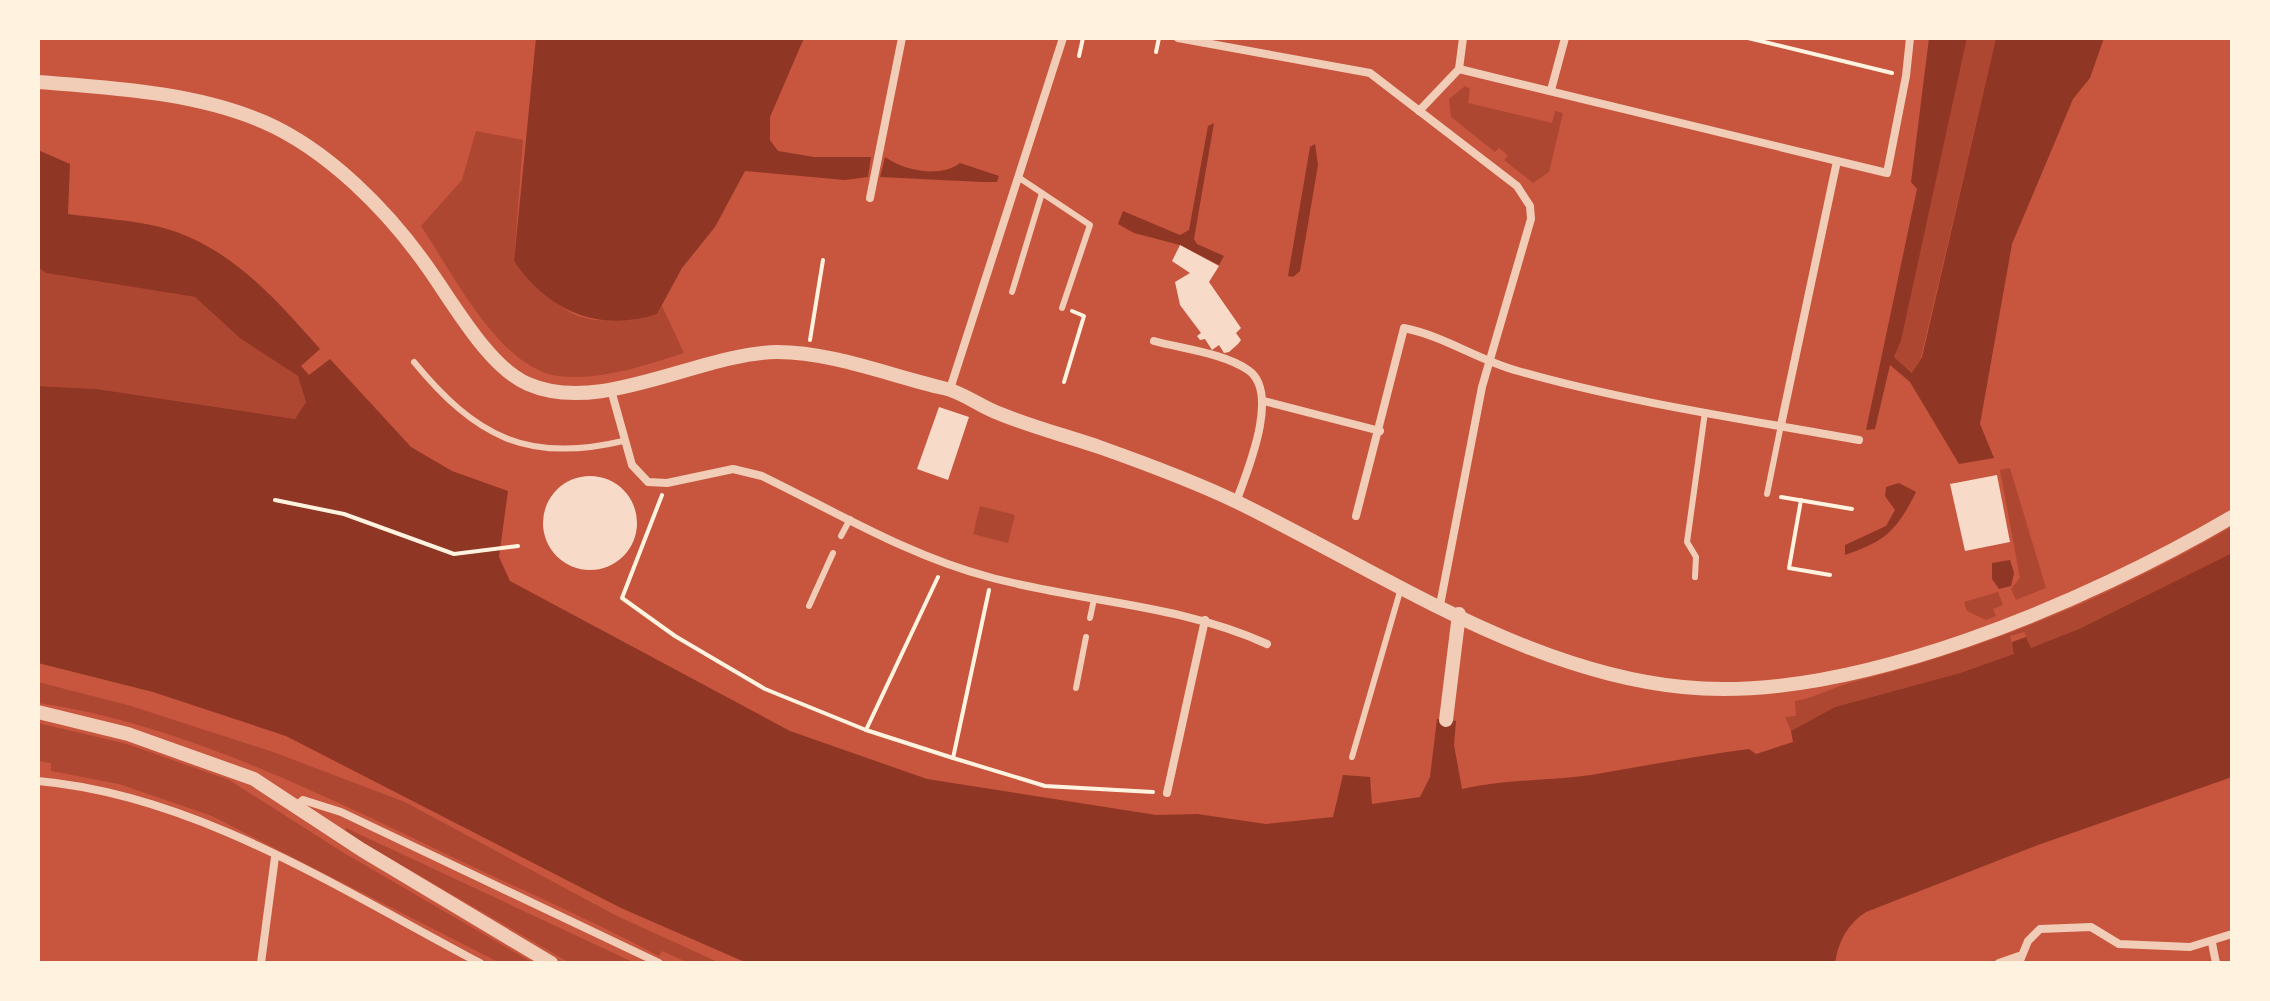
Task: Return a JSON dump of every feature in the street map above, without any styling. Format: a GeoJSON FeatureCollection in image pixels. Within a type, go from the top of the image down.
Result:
{"type":"FeatureCollection","features":[{"type":"Feature","properties":{"kind":"street"},"geometry":{"type":"LineString","coordinates":[[870,198],[902,38]]}},
{"type":"Feature","properties":{"kind":"street"},"geometry":{"type":"LineString","coordinates":[[950,389],[1063,38]]}},
{"type":"Feature","properties":{"kind":"street"},"geometry":{"type":"LineString","coordinates":[[1178,38],[1370,73],[1517,186],[1526,198],[1531,219],[1482,387],[1440,605]]}},
{"type":"Feature","properties":{"kind":"street"},"geometry":{"type":"LineString","coordinates":[[1419,111],[1459,69],[1463,38]]}},
{"type":"Feature","properties":{"kind":"street"},"geometry":{"type":"LineString","coordinates":[[1551,90],[1565,38]]}},
{"type":"Feature","properties":{"kind":"street"},"geometry":{"type":"LineString","coordinates":[[1459,69],[1887,173],[1906,76],[1910,38]]}},
{"type":"Feature","properties":{"kind":"street"},"geometry":{"type":"LineString","coordinates":[[38,82],[185,99],[266,123],[334,168],[404,234],[501,367],[529,385],[565,392],[611,390],[689,368],[779,352],[950,389],[996,413],[1167,471],[1236,502],[1526,647],[1595,670],[1661,684],[1715,689],[1796,684],[1929,652],[2053,606],[2144,565],[2232,517]]}},
{"type":"Feature","properties":{"kind":"street"},"geometry":{"type":"LineString","coordinates":[[1781,425],[1837,161]]}},
{"type":"Feature","properties":{"kind":"street"},"geometry":{"type":"LineString","coordinates":[[1356,516],[1404,328],[1429,333],[1518,371],[1705,412],[1859,440]]}},
{"type":"Feature","properties":{"kind":"street"},"geometry":{"type":"LineString","coordinates":[[1154,341],[1247,369],[1259,381],[1264,401],[1250,464],[1236,502]]}},
{"type":"Feature","properties":{"kind":"street"},"geometry":{"type":"LineString","coordinates":[[611,390],[632,465],[648,482],[667,483],[733,469],[762,476],[945,564],[992,578],[1205,620],[1267,644]]}},
{"type":"Feature","properties":{"kind":"street"},"geometry":{"type":"LineString","coordinates":[[1264,401],[1380,431]]}},
{"type":"Feature","properties":{"kind":"street"},"geometry":{"type":"LineString","coordinates":[[1446,720],[1459,614]]}},
{"type":"Feature","properties":{"kind":"street"},"geometry":{"type":"LineString","coordinates":[[1167,793],[1205,620]]}},
{"type":"Feature","properties":{"kind":"street"},"geometry":{"type":"LineString","coordinates":[[38,712],[106,727],[254,779],[294,807],[551,963]]}},
{"type":"Feature","properties":{"kind":"street"},"geometry":{"type":"LineString","coordinates":[[38,781],[90,785],[161,804],[275,857],[479,963]]}},
{"type":"Feature","properties":{"kind":"street"},"geometry":{"type":"LineString","coordinates":[[294,807],[303,800],[312,800],[341,812],[659,963]]}},
{"type":"Feature","properties":{"kind":"street"},"geometry":{"type":"LineString","coordinates":[[261,963],[275,857]]}},
{"type":"Feature","properties":{"kind":"street"},"geometry":{"type":"LineString","coordinates":[[1999,963],[2019,959],[2040,929],[2091,927],[2119,944],[2190,947],[2212,943],[2232,934]]}},
{"type":"Feature","properties":{"kind":"street"},"geometry":{"type":"LineString","coordinates":[[2212,943],[2216,963]]}},
{"type":"Feature","properties":{"kind":"lane"},"geometry":{"type":"LineString","coordinates":[[1018,177],[1090,225],[1062,308]]}},
{"type":"Feature","properties":{"kind":"lane"},"geometry":{"type":"LineString","coordinates":[[1012,292],[1042,193]]}},
{"type":"Feature","properties":{"kind":"lane"},"geometry":{"type":"LineString","coordinates":[[414,362],[445,399],[498,438],[567,451],[623,441]]}},
{"type":"Feature","properties":{"kind":"lane"},"geometry":{"type":"LineString","coordinates":[[1695,577],[1696,557],[1687,542],[1705,412]]}},
{"type":"Feature","properties":{"kind":"lane"},"geometry":{"type":"LineString","coordinates":[[1767,494],[1781,425]]}},
{"type":"Feature","properties":{"kind":"lane"},"geometry":{"type":"LineString","coordinates":[[841,536],[850,519]]}},
{"type":"Feature","properties":{"kind":"lane"},"geometry":{"type":"LineString","coordinates":[[809,606],[833,553]]}},
{"type":"Feature","properties":{"kind":"lane"},"geometry":{"type":"LineString","coordinates":[[1352,757],[1401,586]]}},
{"type":"Feature","properties":{"kind":"lane"},"geometry":{"type":"LineString","coordinates":[[1090,618],[1094,599]]}},
{"type":"Feature","properties":{"kind":"lane"},"geometry":{"type":"LineString","coordinates":[[1076,688],[1086,637]]}},
{"type":"Feature","properties":{"kind":"path"},"geometry":{"type":"LineString","coordinates":[[1079,56],[1083,38]]}},
{"type":"Feature","properties":{"kind":"path"},"geometry":{"type":"LineString","coordinates":[[1156,52],[1159,38]]}},
{"type":"Feature","properties":{"kind":"path"},"geometry":{"type":"LineString","coordinates":[[1748,38],[1770,40],[1906,76]]}},
{"type":"Feature","properties":{"kind":"path"},"geometry":{"type":"LineString","coordinates":[[809,345],[823,260]]}},
{"type":"Feature","properties":{"kind":"path"},"geometry":{"type":"LineString","coordinates":[[1062,308],[1084,316],[1064,382]]}},
{"type":"Feature","properties":{"kind":"path"},"geometry":{"type":"LineString","coordinates":[[667,483],[622,598],[675,636],[765,689],[866,730],[953,758],[1045,786],[1167,793]]}},
{"type":"Feature","properties":{"kind":"path"},"geometry":{"type":"LineString","coordinates":[[1767,494],[1852,509]]}},
{"type":"Feature","properties":{"kind":"path"},"geometry":{"type":"LineString","coordinates":[[275,500],[344,514],[454,554],[518,546]]}},
{"type":"Feature","properties":{"kind":"path"},"geometry":{"type":"LineString","coordinates":[[1801,500],[1789,568],[1830,575]]}},
{"type":"Feature","properties":{"kind":"path"},"geometry":{"type":"LineString","coordinates":[[866,730],[945,564]]}},
{"type":"Feature","properties":{"kind":"path"},"geometry":{"type":"LineString","coordinates":[[953,758],[992,578]]}},
{"type":"Feature","properties":{"kind":"shaded area"},"geometry":{"type":"Polygon","coordinates":[[[536,38],[804,38],[770,117],[770,140],[778,151],[814,157],[871,157],[868,177],[845,180],[745,171],[715,227],[682,268],[657,314],[615,321],[576,313],[542,293],[514,261],[536,38]]]}},
{"type":"Feature","properties":{"kind":"shaded area"},"geometry":{"type":"Polygon","coordinates":[[[1929,38],[1967,38],[1901,341],[1894,357],[1912,373],[1922,357],[1996,38],[2104,38],[2090,78],[2073,99],[2012,244],[1980,424],[1994,458],[1959,464],[1910,382],[1890,365],[1875,429],[1866,430],[1917,189],[1911,182],[1929,38]]]}},
{"type":"Feature","properties":{"kind":"shaded area"},"geometry":{"type":"Polygon","coordinates":[[[1967,38],[1996,38],[1921,357],[1913,373],[1894,357],[1901,341],[1967,38]]]}},
{"type":"Feature","properties":{"kind":"shaded area"},"geometry":{"type":"Polygon","coordinates":[[[1465,86],[1470,89],[1468,103],[1552,123],[1555,111],[1563,113],[1549,172],[1533,183],[1504,160],[1508,156],[1499,148],[1495,152],[1451,117],[1449,99],[1465,86]]]}},
{"type":"Feature","properties":{"kind":"shaded area"},"geometry":{"type":"Polygon","coordinates":[[[1214,123],[1194,239],[1197,244],[1224,256],[1219,265],[1180,245],[1134,233],[1118,224],[1123,211],[1180,235],[1189,230],[1208,126],[1214,123]]]}},
{"type":"Feature","properties":{"kind":"shaded area"},"geometry":{"type":"Polygon","coordinates":[[[476,131],[523,140],[514,261],[547,296],[576,315],[591,319],[631,319],[657,314],[662,306],[684,353],[606,374],[558,376],[536,369],[516,356],[497,337],[462,292],[421,226],[462,180],[476,131]]]}},
{"type":"Feature","properties":{"kind":"shaded area"},"geometry":{"type":"Polygon","coordinates":[[[1315,144],[1318,165],[1300,271],[1293,277],[1288,276],[1310,147],[1315,144]]]}},
{"type":"Feature","properties":{"kind":"shaded area"},"geometry":{"type":"Polygon","coordinates":[[[38,150],[70,164],[68,214],[160,227],[208,246],[268,293],[320,349],[301,366],[309,375],[330,359],[411,447],[452,471],[508,491],[499,557],[510,581],[790,731],[927,779],[1156,815],[1197,814],[1266,824],[1333,817],[1343,775],[1370,777],[1372,804],[1420,797],[1430,777],[1437,719],[1456,721],[1454,745],[1462,789],[1494,783],[1591,775],[1749,749],[1756,754],[1793,742],[1791,731],[1835,707],[1960,673],[2014,654],[2012,642],[2026,637],[2031,648],[2079,629],[2232,553],[2232,777],[2038,845],[1866,912],[1845,934],[1835,963],[747,963],[621,908],[286,736],[153,692],[38,663],[38,386],[97,389],[295,419],[306,402],[298,376],[240,338],[195,297],[46,273],[38,267],[38,150]]]}},
{"type":"Feature","properties":{"kind":"shaded area"},"geometry":{"type":"Polygon","coordinates":[[[885,157],[902,166],[922,171],[943,170],[960,163],[999,176],[997,182],[880,177],[885,157]]]}},
{"type":"Feature","properties":{"kind":"shaded area"},"geometry":{"type":"Polygon","coordinates":[[[38,267],[46,273],[195,297],[299,376],[306,402],[295,419],[97,389],[38,386],[38,267]]]}},
{"type":"Feature","properties":{"kind":"shaded area"},"geometry":{"type":"Polygon","coordinates":[[[2010,468],[2046,588],[2016,600],[2011,589],[2020,578],[2000,470],[2010,468]]]}},
{"type":"Feature","properties":{"kind":"shaded area"},"geometry":{"type":"Polygon","coordinates":[[[1899,483],[1916,492],[1903,516],[1880,539],[1845,555],[1845,545],[1886,526],[1895,510],[1885,496],[1886,487],[1899,483]]]}},
{"type":"Feature","properties":{"kind":"shaded area"},"geometry":{"type":"Polygon","coordinates":[[[980,506],[1015,515],[1008,543],[973,534],[980,506]]]}},
{"type":"Feature","properties":{"kind":"shaded area"},"geometry":{"type":"Polygon","coordinates":[[[2232,527],[2232,553],[2079,629],[2031,648],[2024,632],[2010,636],[2015,654],[1960,673],[1835,707],[1791,731],[1785,717],[1796,716],[1795,701],[1952,654],[2048,618],[2141,576],[2232,527]]]}},
{"type":"Feature","properties":{"kind":"shaded area"},"geometry":{"type":"Polygon","coordinates":[[[2010,560],[2014,573],[2011,586],[1999,589],[1992,579],[1992,563],[2010,560]]]}},
{"type":"Feature","properties":{"kind":"shaded area"},"geometry":{"type":"Polygon","coordinates":[[[1998,592],[2003,605],[1993,609],[1996,616],[1986,620],[1967,611],[1964,602],[1998,592]]]}},
{"type":"Feature","properties":{"kind":"shaded area"},"geometry":{"type":"Polygon","coordinates":[[[38,682],[131,706],[273,752],[405,802],[617,916],[720,963],[689,963],[662,951],[659,956],[348,807],[195,743],[143,726],[38,703],[38,682]]]}},
{"type":"Feature","properties":{"kind":"shaded area"},"geometry":{"type":"Polygon","coordinates":[[[38,723],[127,744],[229,780],[344,853],[533,963],[500,963],[212,816],[119,784],[51,771],[51,763],[38,761],[38,723]]]}},
{"type":"Feature","properties":{"kind":"shaded area"},"geometry":{"type":"Polygon","coordinates":[[[346,828],[635,963],[570,963],[345,832],[346,828]]]}},
{"type":"Feature","properties":{"kind":"building"},"geometry":{"type":"Polygon","coordinates":[[[1180,245],[1219,266],[1209,282],[1241,328],[1236,333],[1241,340],[1229,352],[1224,353],[1219,345],[1212,350],[1205,339],[1200,340],[1197,336],[1201,333],[1180,305],[1175,282],[1190,273],[1172,261],[1180,245]]]}},
{"type":"Feature","properties":{"kind":"building"},"geometry":{"type":"Polygon","coordinates":[[[939,407],[969,417],[948,480],[917,469],[939,407]]]}},
{"type":"Feature","properties":{"kind":"building"},"geometry":{"type":"Polygon","coordinates":[[[1997,475],[2010,542],[1965,551],[1950,484],[1997,475]]]}},
{"type":"Feature","properties":{"kind":"building"},"geometry":{"type":"Polygon","coordinates":[[[590,476],[608,479],[623,490],[634,505],[637,523],[634,541],[623,556],[608,567],[590,570],[572,567],[557,556],[546,541],[543,523],[546,505],[557,490],[572,479],[590,476]]]}}]}
